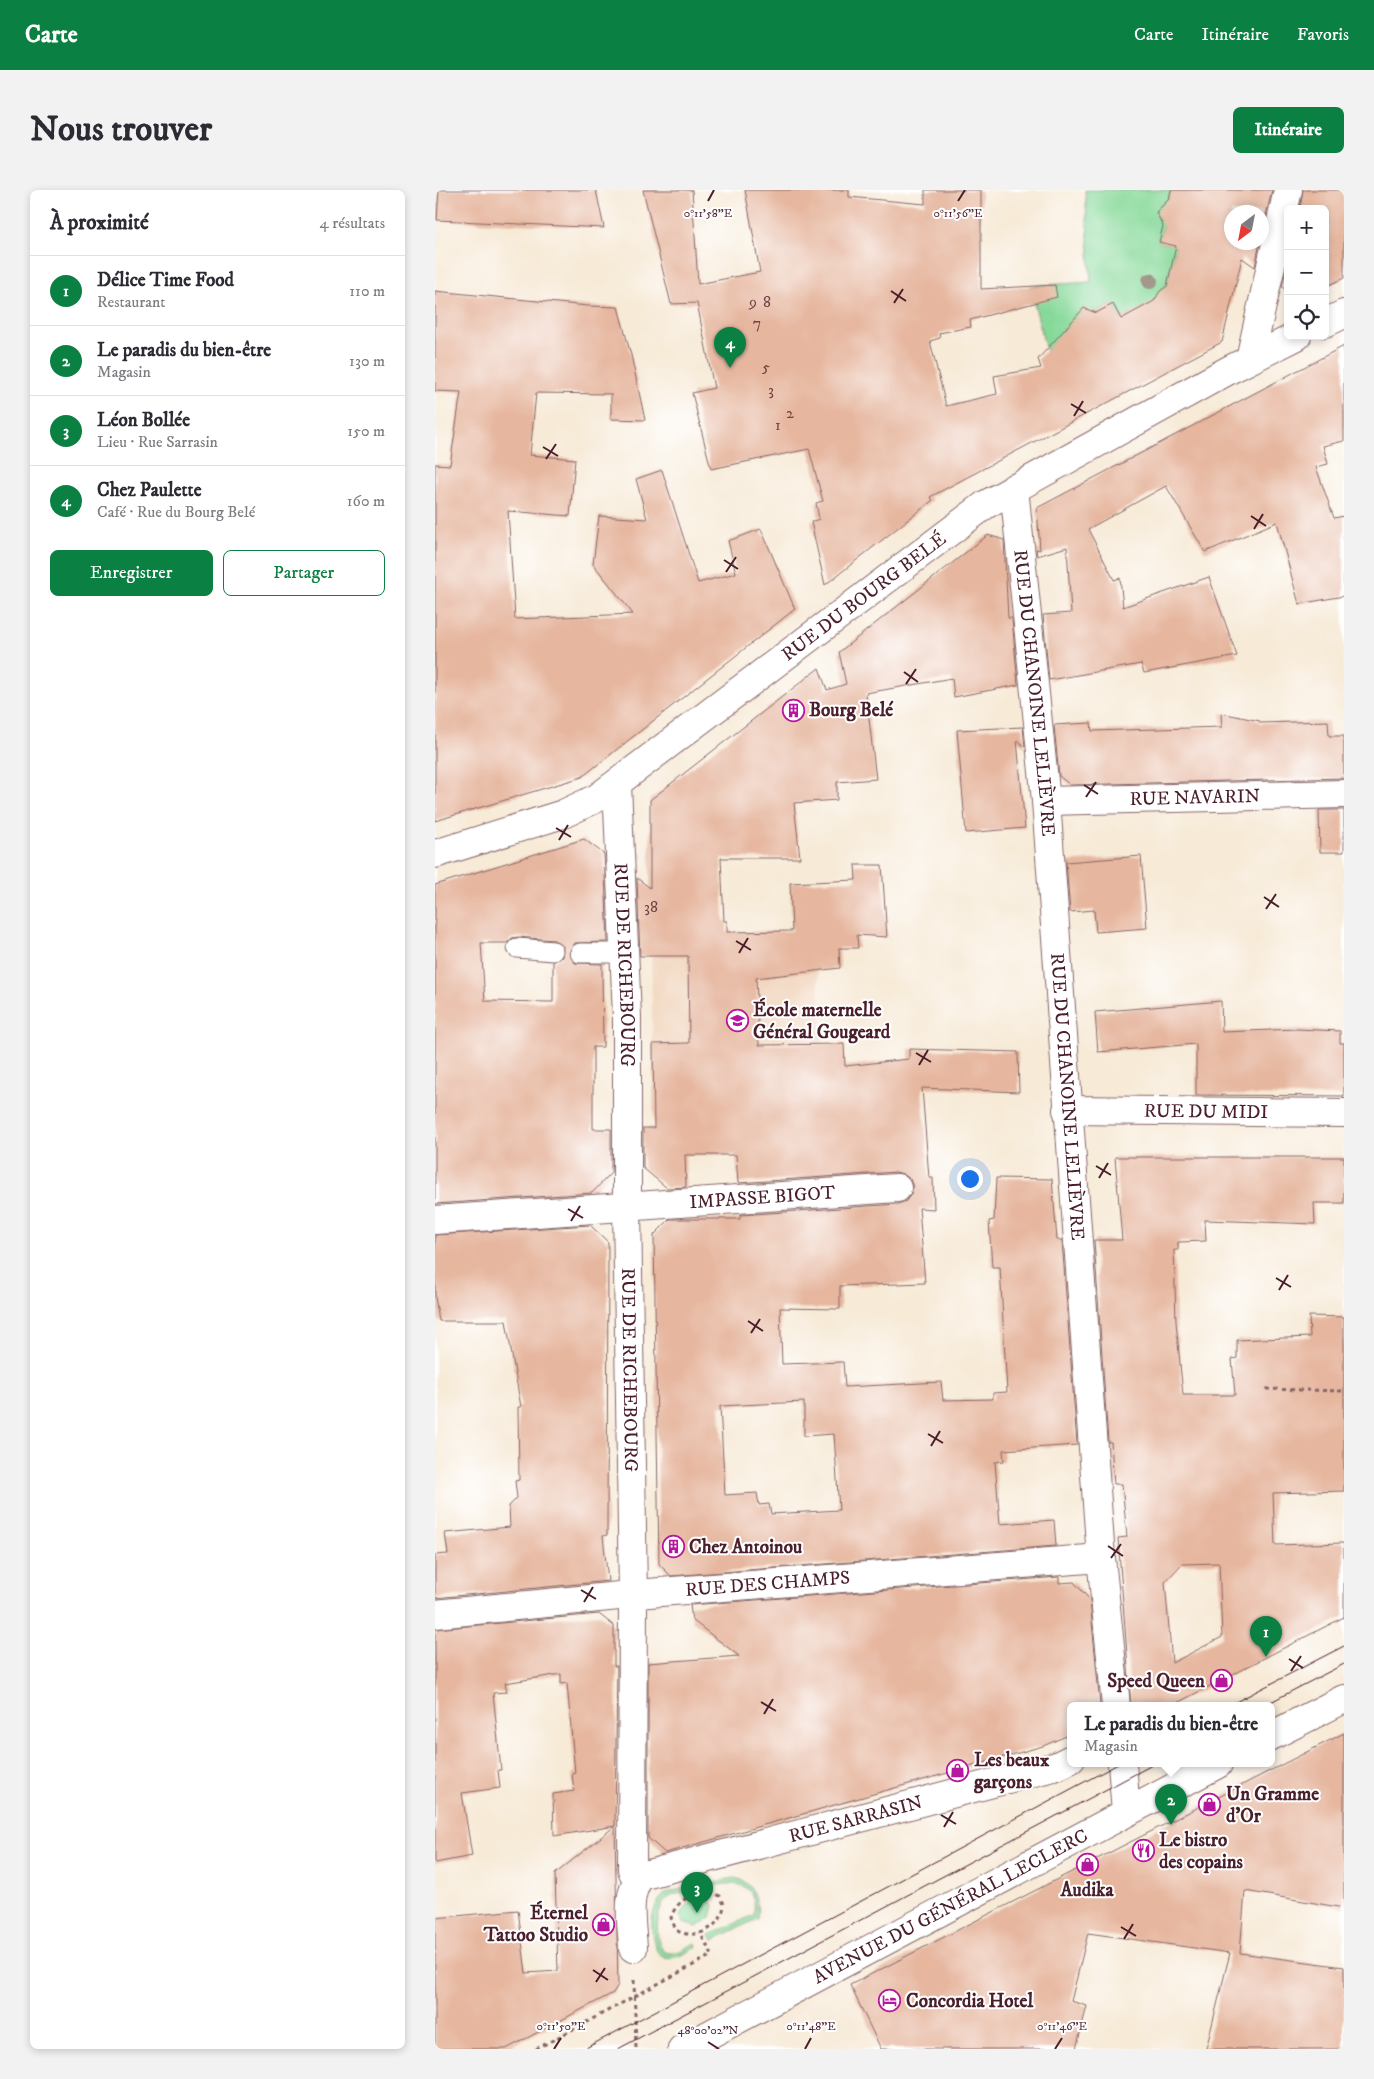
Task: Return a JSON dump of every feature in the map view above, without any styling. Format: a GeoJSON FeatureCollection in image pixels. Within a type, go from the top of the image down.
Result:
{"type":"FeatureCollection","features":[{"type":"Feature","properties":{"kind":"street"},"geometry":{"type":"LineString","coordinates":[[1250,359],[1288,190]]}},
{"type":"Feature","properties":{"kind":"street"},"geometry":{"type":"LineString","coordinates":[[1329,321],[1344,314]]}},
{"type":"Feature","properties":{"kind":"street","name":"RUE DU BOURG BELÉ"},"geometry":{"type":"LineString","coordinates":[[435,854],[563,814],[597,798],[985,505],[1250,359],[1289,340]]}},
{"type":"Feature","properties":{"kind":"street","name":"RUE DU CHANOINE LELIÈVRE"},"geometry":{"type":"LineString","coordinates":[[1014,488],[1046,801],[1101,1558],[1116,1702]]}},
{"type":"Feature","properties":{"kind":"street","name":"RUE DE RICHEBOURG"},"geometry":{"type":"LineString","coordinates":[[617,784],[627,1017],[627,1207],[633,1595],[632,1869],[633,1872],[641,1876]]}},
{"type":"Feature","properties":{"kind":"street","name":"RUE NAVARIN"},"geometry":{"type":"LineString","coordinates":[[1046,801],[1344,794]]}},
{"type":"Feature","properties":{"kind":"street","name":"RUE DU MIDI"},"geometry":{"type":"LineString","coordinates":[[1067,1110],[1344,1113]]}},
{"type":"Feature","properties":{"kind":"street","name":"IMPASSE BIGOT"},"geometry":{"type":"LineString","coordinates":[[435,1220],[897,1188]]}},
{"type":"Feature","properties":{"kind":"street","name":"RUE DES CHAMPS"},"geometry":{"type":"LineString","coordinates":[[435,1614],[633,1595],[1101,1558]]}},
{"type":"Feature","properties":{"kind":"street"},"geometry":{"type":"LineString","coordinates":[[1275,1734],[1344,1699]]}},
{"type":"Feature","properties":{"kind":"street","name":"RUE SARRASIN"},"geometry":{"type":"LineString","coordinates":[[641,1876],[1057,1766],[1067,1761]]}},
{"type":"Feature","properties":{"kind":"street"},"geometry":{"type":"LineString","coordinates":[[1122,1767],[1126,1811]]}},
{"type":"Feature","properties":{"kind":"street","name":"AVENUE DU GÉNÉRAL LECLERC"},"geometry":{"type":"LineString","coordinates":[[682,2049],[1126,1811],[1212,1767]]}},
{"type":"Feature","properties":{"kind":"street"},"geometry":{"type":"LineString","coordinates":[[633,1948],[631,1899],[635,1883],[641,1876]]}},
{"type":"Feature","properties":{"kind":"lane"},"geometry":{"type":"LineString","coordinates":[[517,948],[553,951]]}},
{"type":"Feature","properties":{"kind":"lane"},"geometry":{"type":"LineString","coordinates":[[580,953],[624,954]]}},
{"type":"Feature","properties":{"kind":"path"},"geometry":{"type":"LineString","coordinates":[[1266,1390],[1344,1391]]}},
{"type":"Feature","properties":{"kind":"path"},"geometry":{"type":"LineString","coordinates":[[714,1892],[722,1899],[723,1912],[713,1925],[700,1933],[692,1935],[682,1934],[673,1926],[672,1916],[677,1907],[687,1898],[697,1893],[714,1892]]}},
{"type":"Feature","properties":{"kind":"path"},"geometry":{"type":"LineString","coordinates":[[536,2049],[712,1955],[700,1933]]}},
{"type":"Feature","properties":{"kind":"path"},"geometry":{"type":"LineString","coordinates":[[634,1996],[636,2049]]}},
{"type":"Feature","properties":{"kind":"shaded area","name":"École maternelle Général Gougeard"},"geometry":{"type":"Polygon","coordinates":[[[815,930],[825,1082],[653,1083],[651,935],[815,930]]]}},
{"type":"Feature","properties":{"kind":"green space"},"geometry":{"type":"Polygon","coordinates":[[[1085,190],[1171,190],[1167,205],[1162,206],[1157,214],[1160,220],[1164,222],[1159,242],[1176,246],[1167,287],[1160,291],[1158,300],[1121,319],[1113,304],[1063,330],[1066,345],[1048,358],[1030,286],[1091,282],[1085,190]]]}},
{"type":"Feature","properties":{"kind":"green space"},"geometry":{"type":"Polygon","coordinates":[[[733,1878],[746,1883],[754,1892],[758,1912],[757,1919],[713,1940],[710,1935],[754,1915],[754,1901],[750,1892],[736,1884],[727,1884],[675,1895],[667,1898],[661,1906],[657,1931],[658,1940],[665,1952],[674,1953],[681,1951],[696,1943],[697,1947],[673,1958],[668,1958],[658,1953],[653,1937],[652,1920],[661,1898],[668,1892],[733,1878]]]}},
{"type":"Feature","properties":{"kind":"green space"},"geometry":{"type":"Polygon","coordinates":[[[706,1898],[714,1905],[711,1917],[697,1927],[684,1923],[680,1916],[684,1908],[694,1901],[706,1898]]]}},
{"type":"Feature","properties":{"kind":"building"},"geometry":{"type":"Polygon","coordinates":[[[439,190],[596,190],[604,228],[437,220],[439,190]]]}},
{"type":"Feature","properties":{"kind":"building"},"geometry":{"type":"Polygon","coordinates":[[[643,190],[692,190],[698,284],[760,272],[745,190],[849,190],[849,197],[925,204],[925,190],[981,190],[981,289],[1055,285],[1057,297],[970,320],[971,327],[939,333],[940,338],[930,341],[946,406],[997,394],[994,376],[1041,368],[1038,359],[1084,308],[1096,313],[1113,304],[1121,319],[1154,301],[1160,291],[1167,286],[1176,246],[1159,242],[1163,226],[1156,212],[1169,199],[1171,190],[1272,190],[1268,205],[1224,205],[1224,250],[1258,250],[1255,267],[1242,258],[1222,342],[930,497],[933,500],[825,585],[811,522],[819,519],[816,503],[823,501],[809,449],[711,469],[692,393],[714,388],[697,303],[671,304],[643,190]]]}},
{"type":"Feature","properties":{"kind":"building"},"geometry":{"type":"Polygon","coordinates":[[[1303,190],[1344,190],[1344,278],[1329,285],[1329,205],[1301,205],[1303,190]]]}},
{"type":"Feature","properties":{"kind":"building"},"geometry":{"type":"Polygon","coordinates":[[[435,291],[588,306],[618,307],[631,355],[645,420],[611,419],[611,394],[536,393],[530,455],[575,459],[570,516],[508,511],[515,619],[633,614],[593,564],[599,516],[647,519],[636,479],[662,470],[698,583],[736,573],[728,541],[761,529],[795,609],[582,777],[435,821],[435,464],[450,465],[461,392],[435,391],[435,291]]]}},
{"type":"Feature","properties":{"kind":"building"},"geometry":{"type":"Polygon","coordinates":[[[1344,346],[1344,441],[1323,446],[1328,464],[1316,467],[1334,518],[1344,516],[1344,596],[1299,604],[1277,522],[1205,552],[1166,486],[1088,529],[1114,580],[1120,578],[1123,607],[1209,577],[1237,656],[1144,673],[1141,664],[1049,680],[1043,615],[1071,613],[1067,547],[1037,556],[1036,549],[1040,550],[1037,508],[1344,346]]]}},
{"type":"Feature","properties":{"kind":"building"},"geometry":{"type":"Polygon","coordinates":[[[988,535],[1004,540],[1008,618],[1012,618],[1018,685],[954,697],[952,678],[866,693],[876,779],[837,782],[837,800],[794,803],[800,858],[721,858],[724,921],[727,921],[727,932],[792,931],[790,883],[856,880],[855,865],[882,865],[887,937],[857,935],[858,948],[839,948],[840,968],[756,978],[759,1045],[844,1044],[845,1066],[909,1059],[909,1049],[1018,1052],[1019,1092],[922,1088],[929,1178],[933,1178],[934,1209],[919,1208],[925,1283],[840,1286],[840,1309],[780,1308],[782,1364],[843,1362],[845,1387],[941,1382],[943,1400],[993,1399],[993,1393],[1007,1392],[1000,1267],[992,1267],[989,1221],[994,1220],[996,1178],[1052,1179],[1057,1240],[1062,1240],[1077,1445],[1003,1450],[1004,1461],[995,1462],[1000,1524],[1054,1520],[1056,1546],[671,1576],[659,1564],[654,1235],[670,1219],[740,1219],[740,1215],[898,1204],[906,1201],[913,1187],[910,1179],[896,1172],[738,1183],[736,1155],[685,1155],[686,1187],[667,1188],[643,1168],[643,1128],[654,1128],[653,1044],[689,1043],[688,956],[640,956],[637,878],[650,888],[650,800],[819,668],[827,690],[846,684],[839,652],[988,535]],[[804,1402],[720,1406],[725,1495],[757,1493],[759,1505],[769,1504],[771,1514],[839,1510],[834,1434],[804,1436],[804,1402]]]}},
{"type":"Feature","properties":{"kind":"building"},"geometry":{"type":"Polygon","coordinates":[[[1221,713],[1260,721],[1260,723],[1328,721],[1329,736],[1344,736],[1344,778],[1070,785],[1059,776],[1054,725],[1091,723],[1092,731],[1222,727],[1221,713]]]}},
{"type":"Feature","properties":{"kind":"building"},"geometry":{"type":"Polygon","coordinates":[[[1023,727],[1025,747],[1017,740],[1025,828],[966,833],[957,730],[1023,727]]]}},
{"type":"Feature","properties":{"kind":"building"},"geometry":{"type":"Polygon","coordinates":[[[1319,810],[1344,810],[1344,852],[1320,852],[1319,810]]]}},
{"type":"Feature","properties":{"kind":"building"},"geometry":{"type":"Polygon","coordinates":[[[584,839],[604,854],[608,942],[575,943],[569,953],[575,963],[602,964],[603,1047],[593,1047],[593,1129],[611,1129],[611,1173],[592,1193],[435,1204],[435,885],[584,839]],[[518,937],[512,938],[507,943],[481,943],[485,1001],[553,1002],[553,962],[562,957],[563,946],[554,940],[518,937]]]}},
{"type":"Feature","properties":{"kind":"building"},"geometry":{"type":"Polygon","coordinates":[[[1141,856],[1147,928],[1096,932],[1094,910],[1070,912],[1066,862],[1141,856]]]}},
{"type":"Feature","properties":{"kind":"building"},"geometry":{"type":"Polygon","coordinates":[[[1221,1001],[1222,1032],[1297,1029],[1340,1031],[1340,1043],[1344,1043],[1344,1096],[1196,1095],[1196,1044],[1098,1052],[1095,1012],[1221,1001]]]}},
{"type":"Feature","properties":{"kind":"building"},"geometry":{"type":"Polygon","coordinates":[[[1115,1157],[1344,1157],[1344,1203],[1314,1203],[1315,1224],[1205,1220],[1206,1241],[1178,1242],[1178,1250],[1174,1250],[1176,1322],[1183,1395],[1235,1395],[1232,1359],[1237,1358],[1237,1340],[1310,1337],[1309,1316],[1344,1317],[1344,1491],[1273,1493],[1275,1545],[1344,1543],[1344,1617],[1179,1702],[1131,1702],[1118,1538],[1127,1537],[1122,1484],[1114,1484],[1111,1442],[1108,1442],[1094,1240],[1122,1240],[1115,1157]],[[1219,1563],[1182,1564],[1165,1582],[1172,1663],[1222,1637],[1219,1563]]]}},
{"type":"Feature","properties":{"kind":"building"},"geometry":{"type":"Polygon","coordinates":[[[590,1225],[608,1242],[607,1535],[603,1536],[608,1581],[435,1598],[435,1555],[448,1554],[445,1533],[510,1527],[509,1506],[517,1498],[515,1481],[519,1480],[518,1407],[521,1407],[506,1321],[439,1321],[435,1297],[435,1235],[590,1225]]]}},
{"type":"Feature","properties":{"kind":"building"},"geometry":{"type":"Polygon","coordinates":[[[1059,1577],[1059,1583],[1074,1582],[1090,1600],[1100,1702],[1067,1702],[1067,1736],[1043,1746],[665,1853],[648,1838],[648,1663],[739,1656],[692,1620],[690,1605],[1059,1577]]]}},
{"type":"Feature","properties":{"kind":"building"},"geometry":{"type":"Polygon","coordinates":[[[599,1614],[614,1626],[614,1666],[617,1666],[615,1826],[554,1836],[553,1794],[574,1791],[572,1774],[575,1773],[567,1683],[561,1684],[561,1674],[505,1683],[507,1692],[493,1693],[501,1770],[498,1770],[500,1788],[462,1793],[472,1856],[435,1863],[435,1629],[599,1614]]]}},
{"type":"Feature","properties":{"kind":"building"},"geometry":{"type":"Polygon","coordinates":[[[1344,1733],[1344,1908],[1245,1891],[1240,1953],[1344,1967],[1344,2049],[1206,2049],[1230,1953],[1088,1933],[1071,2001],[1087,2006],[1076,2049],[881,2049],[850,1985],[1344,1733]]]}},
{"type":"Feature","properties":{"kind":"building"},"geometry":{"type":"Polygon","coordinates":[[[615,1826],[618,1985],[613,1993],[506,2049],[435,2049],[435,1918],[518,1910],[526,1973],[558,1971],[555,1874],[615,1826]]]}},
{"type":"Feature","properties":{"kind":"tram line"},"geometry":{"type":"LineString","coordinates":[[1236,1702],[1344,1646]]}},
{"type":"Feature","properties":{"kind":"tram line"},"geometry":{"type":"LineString","coordinates":[[1271,1702],[1344,1664]]}},
{"type":"Feature","properties":{"kind":"tram line"},"geometry":{"type":"LineString","coordinates":[[584,2049],[1112,1767]]}},
{"type":"Feature","properties":{"kind":"tram line"},"geometry":{"type":"LineString","coordinates":[[618,2049],[1148,1767]]}},
{"type":"Feature","properties":{"kind":"place","name":"Chez Paulette"},"geometry":{"type":"Point","coordinates":[730,368]}},
{"type":"Feature","properties":{"kind":"place","name":"Bourg Belé"},"geometry":{"type":"Point","coordinates":[793,710]}},
{"type":"Feature","properties":{"kind":"place","name":"École maternelle Général Gougeard"},"geometry":{"type":"Point","coordinates":[737,1021]}},
{"type":"Feature","properties":{"kind":"place","name":"Chez Antoinou"},"geometry":{"type":"Point","coordinates":[673,1547]}},
{"type":"Feature","properties":{"kind":"place","name":"Délice Time Food"},"geometry":{"type":"Point","coordinates":[1266,1657]}},
{"type":"Feature","properties":{"kind":"place","name":"Speed Queen"},"geometry":{"type":"Point","coordinates":[1221,1681]}},
{"type":"Feature","properties":{"kind":"place","name":"Les beaux garçons"},"geometry":{"type":"Point","coordinates":[958,1771]}},
{"type":"Feature","properties":{"kind":"place","name":"Un Gramme d'Or"},"geometry":{"type":"Point","coordinates":[1210,1805]}},
{"type":"Feature","properties":{"kind":"place","name":"Le paradis du bien-être"},"geometry":{"type":"Point","coordinates":[1171,1825]}},
{"type":"Feature","properties":{"kind":"place","name":"Le bistro des copains"},"geometry":{"type":"Point","coordinates":[1143,1851]}},
{"type":"Feature","properties":{"kind":"place","name":"Audika"},"geometry":{"type":"Point","coordinates":[1087,1864]}},
{"type":"Feature","properties":{"kind":"place","name":"Léon Bollée"},"geometry":{"type":"Point","coordinates":[697,1913]}},
{"type":"Feature","properties":{"kind":"place","name":"Éternel Tattoo Studio"},"geometry":{"type":"Point","coordinates":[604,1924]}},
{"type":"Feature","properties":{"kind":"place","name":"Concordia Hotel"},"geometry":{"type":"Point","coordinates":[890,2001]}}]}
